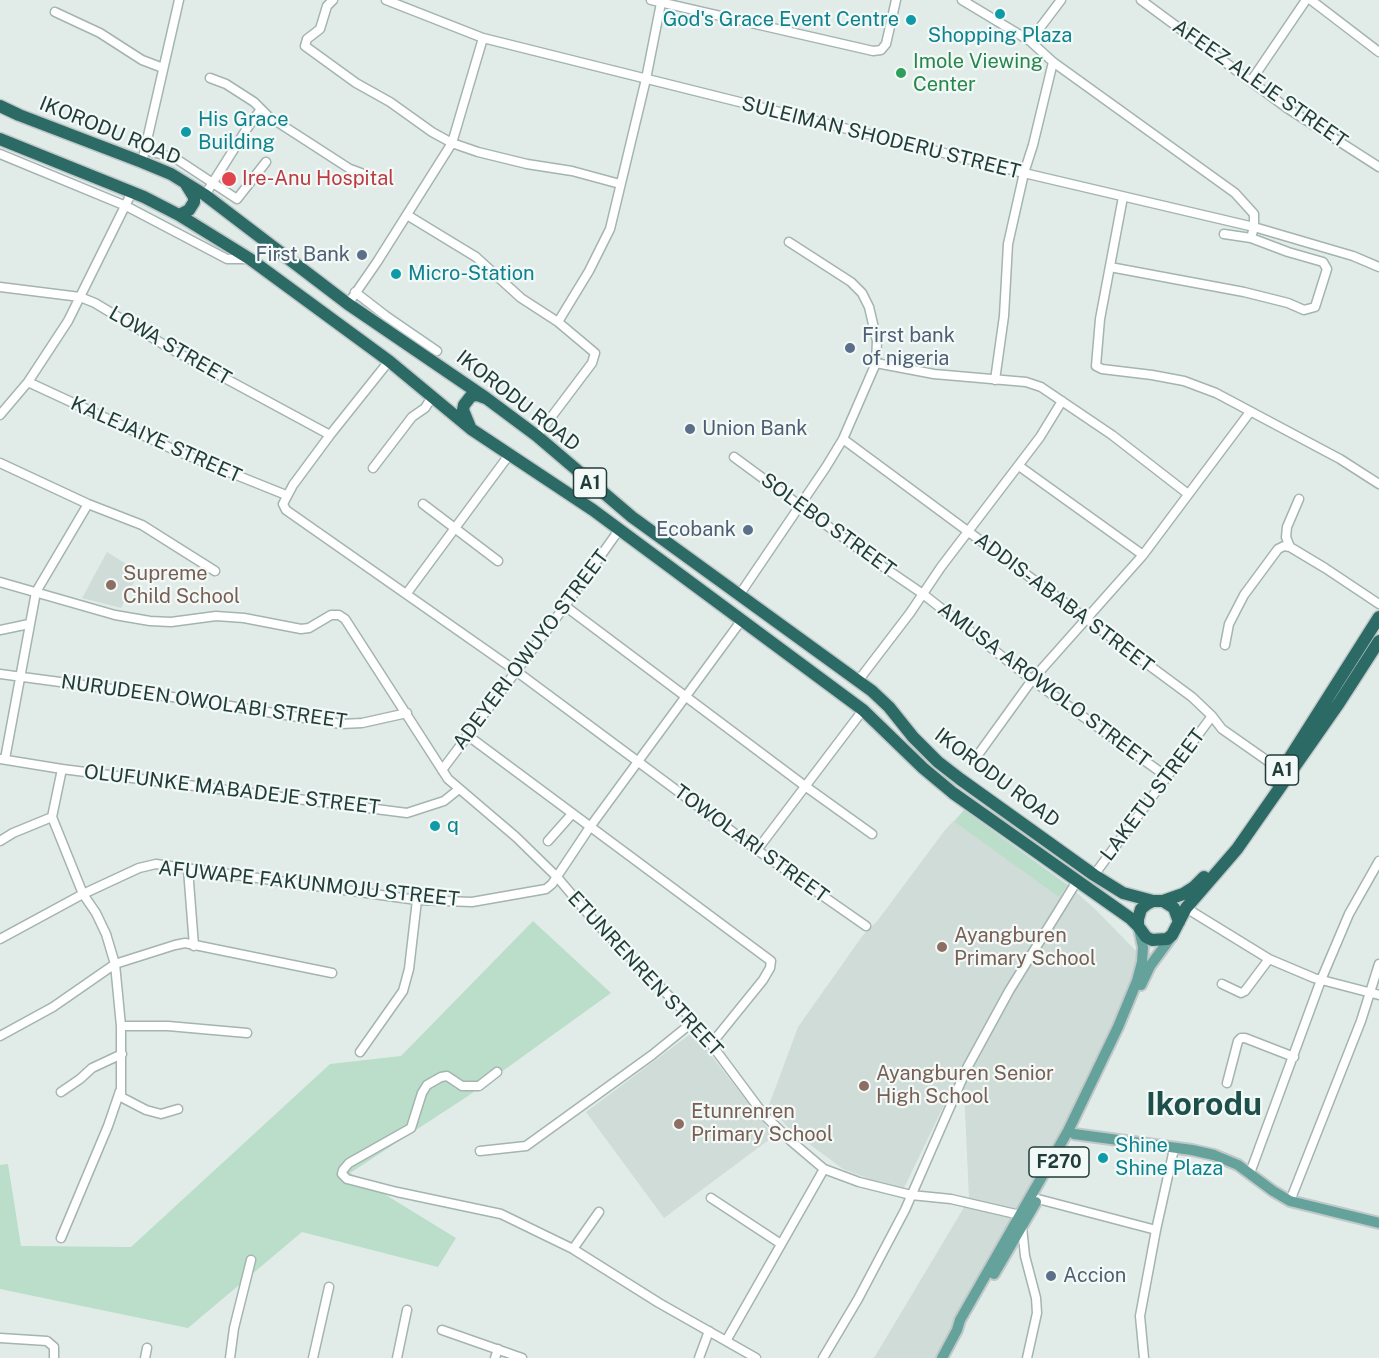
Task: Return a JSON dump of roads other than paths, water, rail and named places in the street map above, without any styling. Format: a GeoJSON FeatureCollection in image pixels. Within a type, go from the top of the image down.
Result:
{"type":"FeatureCollection","features":[{"type":"Feature","properties":{"kind":"highway","name":"IKORODU ROAD"},"geometry":{"type":"LineString","coordinates":[[0,106],[19,115],[144,156],[205,195],[348,304],[486,398],[537,436],[633,517],[858,681],[889,707],[913,737],[938,762],[1094,875],[1123,893],[1158,901]]}},
{"type":"Feature","properties":{"kind":"highway","name":"IKORODU ROAD"},"geometry":{"type":"LineString","coordinates":[[0,140],[132,192],[179,215],[250,259],[389,361],[471,429],[619,530],[862,710],[953,793],[1130,918],[1138,926]]}},
{"type":"Feature","properties":{"kind":"highway"},"geometry":{"type":"LineString","coordinates":[[179,215],[189,210],[194,202],[185,183]]}},
{"type":"Feature","properties":{"kind":"highway"},"geometry":{"type":"LineString","coordinates":[[471,429],[463,410],[464,405],[471,396],[486,398]]}},
{"type":"Feature","properties":{"kind":"highway","name":"A1"},"geometry":{"type":"LineString","coordinates":[[1179,921],[1186,908],[1237,849],[1345,683],[1379,618]]}},
{"type":"Feature","properties":{"kind":"highway","name":"A1"},"geometry":{"type":"LineString","coordinates":[[1158,901],[1172,899],[1188,891],[1209,872],[1345,683],[1379,641]]}},
{"type":"Feature","properties":{"kind":"highway"},"geometry":{"type":"LineString","coordinates":[[1158,901],[1174,908],[1179,921],[1173,935],[1167,939],[1152,940],[1146,937],[1138,926],[1142,909],[1158,901]]}},
{"type":"Feature","properties":{"kind":"main road","name":"F270"},"geometry":{"type":"LineString","coordinates":[[957,1330],[966,1322],[1074,1134],[1123,1029],[1139,982],[1142,962],[1143,947],[1138,926]]}},
{"type":"Feature","properties":{"kind":"main road","name":"F270"},"geometry":{"type":"LineString","coordinates":[[942,1358],[960,1320],[1068,1131],[1139,982],[1173,935]]}},
{"type":"Feature","properties":{"kind":"main road"},"geometry":{"type":"LineString","coordinates":[[1074,1134],[1214,1155],[1250,1173],[1290,1201],[1378,1221]]}},
{"type":"Feature","properties":{"kind":"street"},"geometry":{"type":"LineString","coordinates":[[179,0],[144,156],[175,158],[237,199],[266,162]]}},
{"type":"Feature","properties":{"kind":"street"},"geometry":{"type":"LineString","coordinates":[[333,0],[327,6],[320,30],[307,39],[305,46],[356,82],[452,143],[503,159],[572,171],[620,184]]}},
{"type":"Feature","properties":{"kind":"street","name":"SULEIMAN SHODERU STREET"},"geometry":{"type":"LineString","coordinates":[[386,0],[483,38],[1024,173],[1254,227],[1353,256],[1379,267]]}},
{"type":"Feature","properties":{"kind":"street"},"geometry":{"type":"LineString","coordinates":[[651,0],[873,51],[881,50],[886,44],[896,0]]}},
{"type":"Feature","properties":{"kind":"street"},"geometry":{"type":"LineString","coordinates":[[962,0],[1030,41],[1053,62],[1235,194],[1254,214],[1251,238]]}},
{"type":"Feature","properties":{"kind":"street"},"geometry":{"type":"LineString","coordinates":[[1030,41],[1061,0]]}},
{"type":"Feature","properties":{"kind":"street","name":"AFEEZ ALEJE STREET"},"geometry":{"type":"LineString","coordinates":[[1142,0],[1287,108],[1379,167]]}},
{"type":"Feature","properties":{"kind":"street"},"geometry":{"type":"LineString","coordinates":[[1251,81],[1306,0]]}},
{"type":"Feature","properties":{"kind":"street"},"geometry":{"type":"LineString","coordinates":[[1311,0],[1379,52]]}},
{"type":"Feature","properties":{"kind":"street"},"geometry":{"type":"LineString","coordinates":[[558,322],[589,271],[610,229],[661,3]]}},
{"type":"Feature","properties":{"kind":"street"},"geometry":{"type":"LineString","coordinates":[[55,12],[100,33],[142,60],[163,68]]}},
{"type":"Feature","properties":{"kind":"street"},"geometry":{"type":"LineString","coordinates":[[348,304],[452,143],[483,38]]}},
{"type":"Feature","properties":{"kind":"street"},"geometry":{"type":"LineString","coordinates":[[995,380],[1004,316],[1008,243],[1053,62]]}},
{"type":"Feature","properties":{"kind":"street"},"geometry":{"type":"LineString","coordinates":[[210,78],[226,84],[350,169],[361,173]]}},
{"type":"Feature","properties":{"kind":"street"},"geometry":{"type":"LineString","coordinates":[[205,195],[261,109]]}},
{"type":"Feature","properties":{"kind":"street"},"geometry":{"type":"LineString","coordinates":[[0,154],[126,206],[227,259],[250,259]]}},
{"type":"Feature","properties":{"kind":"street"},"geometry":{"type":"LineString","coordinates":[[0,414],[28,382],[68,321],[132,192]]}},
{"type":"Feature","properties":{"kind":"street"},"geometry":{"type":"LineString","coordinates":[[1123,197],[1100,320],[1096,366],[1102,369],[1184,381],[1216,393],[1340,459],[1379,484]]}},
{"type":"Feature","properties":{"kind":"street"},"geometry":{"type":"LineString","coordinates":[[407,215],[476,256],[521,298],[558,322],[595,353],[595,358],[537,436]]}},
{"type":"Feature","properties":{"kind":"street"},"geometry":{"type":"LineString","coordinates":[[1110,267],[1244,292],[1288,303],[1304,310],[1315,307],[1327,269],[1323,262],[1251,238],[1224,234]]}},
{"type":"Feature","properties":{"kind":"street"},"geometry":{"type":"LineString","coordinates":[[740,594],[802,505],[843,439],[876,363],[877,342],[869,307],[861,293],[851,282],[789,242]]}},
{"type":"Feature","properties":{"kind":"street","name":"LOWA STREET"},"geometry":{"type":"LineString","coordinates":[[0,287],[80,297],[95,303],[171,349],[330,435]]}},
{"type":"Feature","properties":{"kind":"street"},"geometry":{"type":"LineString","coordinates":[[355,292],[437,351]]}},
{"type":"Feature","properties":{"kind":"street"},"geometry":{"type":"LineString","coordinates":[[286,495],[389,361]]}},
{"type":"Feature","properties":{"kind":"street"},"geometry":{"type":"LineString","coordinates":[[876,363],[934,374],[1034,385],[1062,401],[1128,447],[1188,494]]}},
{"type":"Feature","properties":{"kind":"street","name":"KALEJAIYE STREET"},"geometry":{"type":"LineString","coordinates":[[28,382],[179,453],[286,495]]}},
{"type":"Feature","properties":{"kind":"street"},"geometry":{"type":"LineString","coordinates":[[373,468],[412,417],[425,408],[432,397]]}},
{"type":"Feature","properties":{"kind":"street"},"geometry":{"type":"LineString","coordinates":[[858,681],[1019,466],[1062,401]]}},
{"type":"Feature","properties":{"kind":"street"},"geometry":{"type":"LineString","coordinates":[[980,752],[1032,680],[1143,555],[1250,412]]}},
{"type":"Feature","properties":{"kind":"street","name":"ADDIS-ABABA STREET"},"geometry":{"type":"LineString","coordinates":[[843,439],[1192,697],[1222,729],[1282,771]]}},
{"type":"Feature","properties":{"kind":"street"},"geometry":{"type":"LineString","coordinates":[[407,593],[509,454]]}},
{"type":"Feature","properties":{"kind":"street","name":"SOLEBO STREET"},"geometry":{"type":"LineString","coordinates":[[734,457],[923,594]]}},
{"type":"Feature","properties":{"kind":"street"},"geometry":{"type":"LineString","coordinates":[[0,463],[88,504],[142,525],[215,571]]}},
{"type":"Feature","properties":{"kind":"street"},"geometry":{"type":"LineString","coordinates":[[1019,466],[1143,555]]}},
{"type":"Feature","properties":{"kind":"street","name":"TOWOLARI STREET"},"geometry":{"type":"LineString","coordinates":[[286,495],[283,504],[286,510],[516,671],[757,850],[866,926]]}},
{"type":"Feature","properties":{"kind":"street"},"geometry":{"type":"LineString","coordinates":[[1290,547],[1286,537],[1287,527],[1299,499]]}},
{"type":"Feature","properties":{"kind":"street"},"geometry":{"type":"LineString","coordinates":[[3,759],[36,592],[88,504]]}},
{"type":"Feature","properties":{"kind":"street"},"geometry":{"type":"LineString","coordinates":[[423,504],[498,561]]}},
{"type":"Feature","properties":{"kind":"street","name":"ADEYERI OWUYO STREET"},"geometry":{"type":"LineString","coordinates":[[442,770],[619,530]]}},
{"type":"Feature","properties":{"kind":"street"},"geometry":{"type":"LineString","coordinates":[[1226,645],[1229,624],[1250,585],[1278,549],[1284,546],[1290,547],[1379,604]]}},
{"type":"Feature","properties":{"kind":"street"},"geometry":{"type":"LineString","coordinates":[[0,582],[36,592]]}},
{"type":"Feature","properties":{"kind":"street","name":"ETUNRENREN STREET"},"geometry":{"type":"LineString","coordinates":[[36,592],[115,615],[150,621],[171,622],[216,616],[244,618],[301,629],[309,628],[332,615],[339,615],[345,620],[407,713],[448,779],[516,837],[557,877],[595,922],[694,1021],[764,1115],[791,1141],[824,1169],[859,1182],[911,1195],[951,1199],[1020,1215]]}},
{"type":"Feature","properties":{"kind":"street","name":"AMUSA AROWOLO STREET"},"geometry":{"type":"LineString","coordinates":[[923,594],[1032,680],[1166,776]]}},
{"type":"Feature","properties":{"kind":"street"},"geometry":{"type":"LineString","coordinates":[[565,606],[872,834]]}},
{"type":"Feature","properties":{"kind":"street"},"geometry":{"type":"LineString","coordinates":[[557,877],[590,827],[741,621]]}},
{"type":"Feature","properties":{"kind":"street"},"geometry":{"type":"LineString","coordinates":[[0,630],[28,624]]}},
{"type":"Feature","properties":{"kind":"street","name":"NURUDEEN OWOLABI STREET"},"geometry":{"type":"LineString","coordinates":[[0,674],[187,699],[341,724],[362,723],[407,713]]}},
{"type":"Feature","properties":{"kind":"street"},"geometry":{"type":"LineString","coordinates":[[757,850],[862,710]]}},
{"type":"Feature","properties":{"kind":"street","name":"LAKETU STREET"},"geometry":{"type":"LineString","coordinates":[[1094,875],[1212,716]]}},
{"type":"Feature","properties":{"kind":"street"},"geometry":{"type":"LineString","coordinates":[[467,735],[771,961],[763,980],[712,1043]]}},
{"type":"Feature","properties":{"kind":"street","name":"OLUFUNKE MABADEJE STREET"},"geometry":{"type":"LineString","coordinates":[[3,759],[62,769],[407,813],[444,801],[459,789]]}},
{"type":"Feature","properties":{"kind":"street"},"geometry":{"type":"LineString","coordinates":[[62,769],[52,818],[83,894],[106,934],[115,964],[121,1026],[121,1097],[146,1110],[161,1114],[178,1109]]}},
{"type":"Feature","properties":{"kind":"street"},"geometry":{"type":"LineString","coordinates":[[548,841],[572,813]]}},
{"type":"Feature","properties":{"kind":"street"},"geometry":{"type":"LineString","coordinates":[[0,841],[13,833],[52,818]]}},
{"type":"Feature","properties":{"kind":"street"},"geometry":{"type":"LineString","coordinates":[[1250,1173],[1321,980],[1349,914],[1379,861]]}},
{"type":"Feature","properties":{"kind":"street","name":"AFUWAPE FAKUNMOJU STREET"},"geometry":{"type":"LineString","coordinates":[[0,939],[83,894],[139,868],[156,864],[417,900],[472,902],[546,889],[557,877]]}},
{"type":"Feature","properties":{"kind":"street"},"geometry":{"type":"LineString","coordinates":[[189,869],[195,946]]}},
{"type":"Feature","properties":{"kind":"street"},"geometry":{"type":"LineString","coordinates":[[823,1358],[858,1299],[905,1210],[967,1068],[1009,991],[1077,881]]}},
{"type":"Feature","properties":{"kind":"street"},"geometry":{"type":"LineString","coordinates":[[360,1052],[403,991],[409,969],[417,900]]}},
{"type":"Feature","properties":{"kind":"street"},"geometry":{"type":"LineString","coordinates":[[1186,908],[1269,959],[1321,980],[1379,995]]}},
{"type":"Feature","properties":{"kind":"street"},"geometry":{"type":"LineString","coordinates":[[0,1036],[53,1007],[115,964],[185,943],[332,973]]}},
{"type":"Feature","properties":{"kind":"street"},"geometry":{"type":"LineString","coordinates":[[1222,984],[1241,993],[1245,991],[1269,959]]}},
{"type":"Feature","properties":{"kind":"street"},"geometry":{"type":"LineString","coordinates":[[1290,1201],[1346,1062],[1379,964]]}},
{"type":"Feature","properties":{"kind":"street"},"geometry":{"type":"LineString","coordinates":[[480,1151],[526,1146],[652,1055],[694,1021]]}},
{"type":"Feature","properties":{"kind":"street"},"geometry":{"type":"LineString","coordinates":[[121,1026],[168,1026],[247,1033]]}},
{"type":"Feature","properties":{"kind":"street"},"geometry":{"type":"LineString","coordinates":[[1227,1083],[1238,1041],[1241,1038],[1294,1057]]}},
{"type":"Feature","properties":{"kind":"street"},"geometry":{"type":"LineString","coordinates":[[61,1092],[92,1068],[122,1054]]}},
{"type":"Feature","properties":{"kind":"street"},"geometry":{"type":"LineString","coordinates":[[497,1072],[479,1086],[462,1086],[447,1076],[427,1085],[422,1093],[411,1128],[349,1163],[342,1174],[347,1179],[397,1192],[501,1214],[573,1249],[756,1358]]}},
{"type":"Feature","properties":{"kind":"street"},"geometry":{"type":"LineString","coordinates":[[62,1238],[101,1146],[120,1091]]}},
{"type":"Feature","properties":{"kind":"street"},"geometry":{"type":"LineString","coordinates":[[1144,1358],[1140,1316],[1174,1149]]}},
{"type":"Feature","properties":{"kind":"street"},"geometry":{"type":"LineString","coordinates":[[726,1341],[824,1169]]}},
{"type":"Feature","properties":{"kind":"street"},"geometry":{"type":"LineString","coordinates":[[711,1198],[782,1244]]}},
{"type":"Feature","properties":{"kind":"street"},"geometry":{"type":"LineString","coordinates":[[1038,1199],[1156,1230]]}},
{"type":"Feature","properties":{"kind":"street"},"geometry":{"type":"LineString","coordinates":[[573,1249],[599,1212]]}},
{"type":"Feature","properties":{"kind":"street"},"geometry":{"type":"LineString","coordinates":[[1022,1227],[1025,1256],[1036,1298],[1037,1313],[1027,1358]]}},
{"type":"Feature","properties":{"kind":"street"},"geometry":{"type":"LineString","coordinates":[[230,1358],[234,1328],[251,1260]]}},
{"type":"Feature","properties":{"kind":"street"},"geometry":{"type":"LineString","coordinates":[[313,1358],[328,1287]]}},
{"type":"Feature","properties":{"kind":"street"},"geometry":{"type":"LineString","coordinates":[[397,1358],[407,1310]]}},
{"type":"Feature","properties":{"kind":"street"},"geometry":{"type":"LineString","coordinates":[[442,1330],[497,1353],[522,1358]]}},
{"type":"Feature","properties":{"kind":"street"},"geometry":{"type":"LineString","coordinates":[[699,1358],[709,1331]]}},
{"type":"Feature","properties":{"kind":"street"},"geometry":{"type":"LineString","coordinates":[[0,1338],[47,1341],[54,1347],[54,1358]]}},
{"type":"Feature","properties":{"kind":"street"},"geometry":{"type":"LineString","coordinates":[[145,1358],[147,1348]]}},
{"type":"Feature","properties":{"kind":"place","name":"Shopping Plaza"},"geometry":{"type":"Point","coordinates":[1000,14]}},
{"type":"Feature","properties":{"kind":"place","name":"God's Grace Event Centre"},"geometry":{"type":"Point","coordinates":[911,20]}},
{"type":"Feature","properties":{"kind":"place","name":"Imole Viewing Center"},"geometry":{"type":"Point","coordinates":[901,73]}},
{"type":"Feature","properties":{"kind":"place","name":"His Grace Building"},"geometry":{"type":"Point","coordinates":[186,132]}},
{"type":"Feature","properties":{"kind":"place","name":"Ire-Anu Hospital"},"geometry":{"type":"Point","coordinates":[229,179]}},
{"type":"Feature","properties":{"kind":"place","name":"First Bank"},"geometry":{"type":"Point","coordinates":[362,255]}},
{"type":"Feature","properties":{"kind":"place","name":"Micro-Station"},"geometry":{"type":"Point","coordinates":[396,274]}},
{"type":"Feature","properties":{"kind":"place","name":"First bank of nigeria"},"geometry":{"type":"Point","coordinates":[850,348]}},
{"type":"Feature","properties":{"kind":"place","name":"Union Bank"},"geometry":{"type":"Point","coordinates":[690,429]}},
{"type":"Feature","properties":{"kind":"place","name":"Ecobank"},"geometry":{"type":"Point","coordinates":[748,530]}},
{"type":"Feature","properties":{"kind":"place","name":"Supreme Child School"},"geometry":{"type":"Point","coordinates":[111,585]}},
{"type":"Feature","properties":{"kind":"place","name":"q"},"geometry":{"type":"Point","coordinates":[435,826]}},
{"type":"Feature","properties":{"kind":"place","name":"Ayangburen Primary School"},"geometry":{"type":"Point","coordinates":[942,947]}},
{"type":"Feature","properties":{"kind":"place","name":"Ayangburen Senior High School"},"geometry":{"type":"Point","coordinates":[864,1086]}},
{"type":"Feature","properties":{"kind":"place","name":"Etunrenren Primary School"},"geometry":{"type":"Point","coordinates":[679,1124]}},
{"type":"Feature","properties":{"kind":"place","name":"Shine Shine Plaza"},"geometry":{"type":"Point","coordinates":[1103,1158]}},
{"type":"Feature","properties":{"kind":"place","name":"Accion"},"geometry":{"type":"Point","coordinates":[1051,1276]}},
{"type":"Feature","properties":{"kind":"district","name":"Ikorodu"},"geometry":{"type":"Point","coordinates":[1204,1105]}}]}
